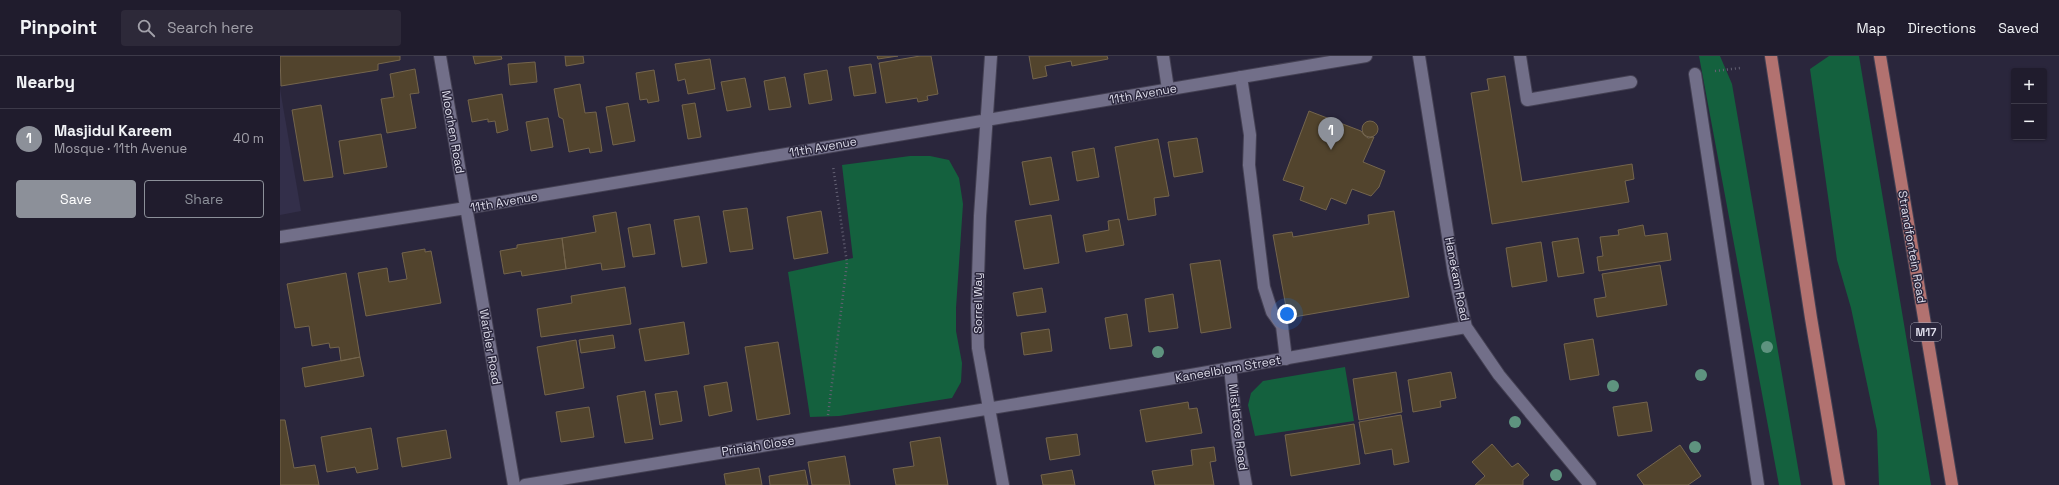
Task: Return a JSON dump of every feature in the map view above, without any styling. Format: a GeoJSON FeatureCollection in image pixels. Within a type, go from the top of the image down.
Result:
{"type":"FeatureCollection","features":[{"type":"Feature","properties":{"kind":"main road"},"geometry":{"type":"LineString","coordinates":[[1771,56],[1811,318],[1839,485]]}},
{"type":"Feature","properties":{"kind":"main road","name":"Strandfontein Road"},"geometry":{"type":"LineString","coordinates":[[1880,56],[1952,485]]}},
{"type":"Feature","properties":{"kind":"street","name":"Moorhen Road"},"geometry":{"type":"LineString","coordinates":[[440,56],[466,208]]}},
{"type":"Feature","properties":{"kind":"street","name":"Sorrel Way"},"geometry":{"type":"LineString","coordinates":[[992,56],[986,120],[977,308],[978,348],[990,407],[1003,485]]}},
{"type":"Feature","properties":{"kind":"street"},"geometry":{"type":"LineString","coordinates":[[1162,56],[1168,89]]}},
{"type":"Feature","properties":{"kind":"street","name":"11th Avenue"},"geometry":{"type":"LineString","coordinates":[[280,237],[466,208],[1366,56]]}},
{"type":"Feature","properties":{"kind":"street","name":"Hanekam Road"},"geometry":{"type":"LineString","coordinates":[[1419,56],[1454,274],[1466,327],[1499,375],[1590,485]]}},
{"type":"Feature","properties":{"kind":"street"},"geometry":{"type":"LineString","coordinates":[[1520,56],[1527,100],[1631,82]]}},
{"type":"Feature","properties":{"kind":"street"},"geometry":{"type":"LineString","coordinates":[[1695,74],[1758,485]]}},
{"type":"Feature","properties":{"kind":"street"},"geometry":{"type":"LineString","coordinates":[[1241,77],[1250,135],[1249,165],[1264,287],[1272,312],[1282,326],[1286,359]]}},
{"type":"Feature","properties":{"kind":"street","name":"Warbler Road"},"geometry":{"type":"LineString","coordinates":[[466,208],[514,485]]}},
{"type":"Feature","properties":{"kind":"street","name":"Kaneelblom Street"},"geometry":{"type":"LineString","coordinates":[[990,407],[1286,359],[1466,327]]}},
{"type":"Feature","properties":{"kind":"street","name":"Mistletoe Road"},"geometry":{"type":"LineString","coordinates":[[1230,368],[1238,441],[1246,485]]}},
{"type":"Feature","properties":{"kind":"street","name":"Priniah Close"},"geometry":{"type":"LineString","coordinates":[[525,485],[990,407]]}},
{"type":"Feature","properties":{"kind":"path"},"geometry":{"type":"LineString","coordinates":[[1695,74],[1740,68]]}},
{"type":"Feature","properties":{"kind":"path"},"geometry":{"type":"LineString","coordinates":[[825,435],[847,263],[830,146]]}},
{"type":"Feature","properties":{"kind":"shaded area"},"geometry":{"type":"Polygon","coordinates":[[[280,89],[301,211],[280,215],[280,89]]]}},
{"type":"Feature","properties":{"kind":"green space"},"geometry":{"type":"Polygon","coordinates":[[[1699,56],[1720,56],[1732,84],[1801,485],[1779,485],[1699,56]]]}},
{"type":"Feature","properties":{"kind":"green space"},"geometry":{"type":"Polygon","coordinates":[[[1829,56],[1859,56],[1931,485],[1879,485],[1877,431],[1851,308],[1837,260],[1810,69],[1829,56]]]}},
{"type":"Feature","properties":{"kind":"green space"},"geometry":{"type":"Polygon","coordinates":[[[910,156],[930,156],[949,160],[959,178],[963,204],[956,308],[956,331],[962,363],[961,382],[952,398],[839,416],[810,417],[788,272],[853,258],[842,165],[910,156]]]}},
{"type":"Feature","properties":{"kind":"green space"},"geometry":{"type":"Polygon","coordinates":[[[1345,367],[1354,421],[1255,436],[1248,405],[1251,393],[1263,381],[1345,367]]]}},
{"type":"Feature","properties":{"kind":"building"},"geometry":{"type":"Polygon","coordinates":[[[280,56],[400,56],[400,60],[378,64],[378,70],[281,86],[280,56]]]}},
{"type":"Feature","properties":{"kind":"building"},"geometry":{"type":"Polygon","coordinates":[[[473,56],[501,56],[502,59],[475,64],[473,56]]]}},
{"type":"Feature","properties":{"kind":"building"},"geometry":{"type":"Polygon","coordinates":[[[565,56],[583,56],[584,63],[566,66],[565,56]]]}},
{"type":"Feature","properties":{"kind":"building"},"geometry":{"type":"Polygon","coordinates":[[[877,56],[898,56],[878,59],[877,56]]]}},
{"type":"Feature","properties":{"kind":"building"},"geometry":{"type":"Polygon","coordinates":[[[920,56],[931,56],[938,94],[927,96],[928,100],[918,102],[917,98],[886,103],[879,63],[920,56]]]}},
{"type":"Feature","properties":{"kind":"building"},"geometry":{"type":"Polygon","coordinates":[[[1029,56],[1107,56],[1108,59],[1072,66],[1071,61],[1045,66],[1047,76],[1033,79],[1029,56]]]}},
{"type":"Feature","properties":{"kind":"building"},"geometry":{"type":"Polygon","coordinates":[[[710,59],[715,89],[688,94],[685,79],[678,81],[675,64],[710,59]]]}},
{"type":"Feature","properties":{"kind":"building"},"geometry":{"type":"Polygon","coordinates":[[[535,62],[537,82],[510,85],[508,64],[535,62]]]}},
{"type":"Feature","properties":{"kind":"building"},"geometry":{"type":"Polygon","coordinates":[[[871,64],[876,93],[854,96],[849,67],[871,64]]]}},
{"type":"Feature","properties":{"kind":"building"},"geometry":{"type":"Polygon","coordinates":[[[415,69],[419,93],[410,94],[416,128],[387,133],[381,99],[394,97],[390,74],[415,69]]]}},
{"type":"Feature","properties":{"kind":"building"},"geometry":{"type":"Polygon","coordinates":[[[654,70],[659,101],[648,103],[647,99],[640,100],[636,73],[654,70]]]}},
{"type":"Feature","properties":{"kind":"building"},"geometry":{"type":"Polygon","coordinates":[[[827,70],[832,100],[809,104],[804,74],[827,70]]]}},
{"type":"Feature","properties":{"kind":"building"},"geometry":{"type":"Polygon","coordinates":[[[1505,76],[1522,182],[1632,164],[1634,179],[1625,181],[1629,202],[1492,224],[1471,93],[1489,90],[1487,79],[1505,76]]]}},
{"type":"Feature","properties":{"kind":"building"},"geometry":{"type":"Polygon","coordinates":[[[785,77],[791,107],[769,110],[764,81],[785,77]]]}},
{"type":"Feature","properties":{"kind":"building"},"geometry":{"type":"Polygon","coordinates":[[[745,78],[751,107],[727,111],[721,82],[745,78]]]}},
{"type":"Feature","properties":{"kind":"building"},"geometry":{"type":"Polygon","coordinates":[[[580,84],[585,113],[596,112],[602,151],[590,153],[589,148],[569,152],[563,119],[559,117],[554,89],[580,84]]]}},
{"type":"Feature","properties":{"kind":"building"},"geometry":{"type":"Polygon","coordinates":[[[502,94],[508,130],[497,133],[495,121],[488,122],[488,119],[472,122],[468,100],[502,94]]]}},
{"type":"Feature","properties":{"kind":"building"},"geometry":{"type":"Polygon","coordinates":[[[628,103],[635,141],[613,145],[606,107],[628,103]]]}},
{"type":"Feature","properties":{"kind":"building"},"geometry":{"type":"Polygon","coordinates":[[[695,103],[701,137],[688,139],[682,105],[695,103]]]}},
{"type":"Feature","properties":{"kind":"building"},"geometry":{"type":"Polygon","coordinates":[[[321,105],[333,177],[304,181],[292,110],[321,105]]]}},
{"type":"Feature","properties":{"kind":"building"},"geometry":{"type":"Polygon","coordinates":[[[1309,111],[1361,131],[1368,138],[1374,137],[1363,162],[1385,171],[1379,187],[1371,196],[1352,189],[1346,204],[1331,198],[1326,210],[1300,200],[1304,187],[1283,180],[1309,111]]]}},
{"type":"Feature","properties":{"kind":"building"},"geometry":{"type":"Polygon","coordinates":[[[548,118],[553,147],[531,151],[526,122],[548,118]]]}},
{"type":"Feature","properties":{"kind":"building"},"geometry":{"type":"Polygon","coordinates":[[[1367,121],[1373,121],[1378,126],[1376,135],[1373,137],[1367,137],[1362,132],[1362,126],[1367,121]]]}},
{"type":"Feature","properties":{"kind":"building"},"geometry":{"type":"Polygon","coordinates":[[[381,134],[387,167],[344,174],[339,141],[381,134]]]}},
{"type":"Feature","properties":{"kind":"building"},"geometry":{"type":"Polygon","coordinates":[[[1197,138],[1203,172],[1174,177],[1168,142],[1197,138]]]}},
{"type":"Feature","properties":{"kind":"building"},"geometry":{"type":"Polygon","coordinates":[[[1158,139],[1169,196],[1154,198],[1156,215],[1128,220],[1115,147],[1158,139]]]}},
{"type":"Feature","properties":{"kind":"building"},"geometry":{"type":"Polygon","coordinates":[[[1094,148],[1099,177],[1077,181],[1072,152],[1094,148]]]}},
{"type":"Feature","properties":{"kind":"building"},"geometry":{"type":"Polygon","coordinates":[[[1051,157],[1059,200],[1030,205],[1022,162],[1051,157]]]}},
{"type":"Feature","properties":{"kind":"building"},"geometry":{"type":"Polygon","coordinates":[[[747,208],[753,249],[730,252],[723,211],[747,208]]]}},
{"type":"Feature","properties":{"kind":"building"},"geometry":{"type":"Polygon","coordinates":[[[821,211],[828,253],[794,259],[787,217],[821,211]]]}},
{"type":"Feature","properties":{"kind":"building"},"geometry":{"type":"Polygon","coordinates":[[[1394,211],[1409,297],[1288,318],[1273,235],[1292,232],[1293,237],[1369,224],[1368,215],[1394,211]]]}},
{"type":"Feature","properties":{"kind":"building"},"geometry":{"type":"Polygon","coordinates":[[[616,212],[625,267],[602,270],[601,263],[566,269],[562,238],[596,232],[593,216],[616,212]]]}},
{"type":"Feature","properties":{"kind":"building"},"geometry":{"type":"Polygon","coordinates":[[[1051,215],[1059,263],[1024,269],[1015,221],[1051,215]]]}},
{"type":"Feature","properties":{"kind":"building"},"geometry":{"type":"Polygon","coordinates":[[[699,216],[707,263],[682,267],[674,220],[699,216]]]}},
{"type":"Feature","properties":{"kind":"building"},"geometry":{"type":"Polygon","coordinates":[[[1119,219],[1124,245],[1086,252],[1083,235],[1109,230],[1108,221],[1119,219]]]}},
{"type":"Feature","properties":{"kind":"building"},"geometry":{"type":"Polygon","coordinates":[[[650,224],[655,254],[633,257],[628,228],[650,224]]]}},
{"type":"Feature","properties":{"kind":"building"},"geometry":{"type":"Polygon","coordinates":[[[1643,225],[1645,236],[1667,233],[1671,260],[1599,271],[1597,257],[1603,256],[1600,237],[1619,235],[1618,230],[1643,225]]]}},
{"type":"Feature","properties":{"kind":"building"},"geometry":{"type":"Polygon","coordinates":[[[562,238],[566,269],[522,276],[521,271],[504,274],[500,251],[517,248],[517,245],[562,238]]]}},
{"type":"Feature","properties":{"kind":"building"},"geometry":{"type":"Polygon","coordinates":[[[1578,238],[1584,273],[1558,277],[1552,242],[1578,238]]]}},
{"type":"Feature","properties":{"kind":"building"},"geometry":{"type":"Polygon","coordinates":[[[1541,242],[1547,281],[1512,287],[1506,248],[1541,242]]]}},
{"type":"Feature","properties":{"kind":"building"},"geometry":{"type":"Polygon","coordinates":[[[425,249],[425,252],[431,251],[441,303],[366,316],[358,273],[387,268],[389,282],[407,279],[402,253],[425,249]]]}},
{"type":"Feature","properties":{"kind":"building"},"geometry":{"type":"Polygon","coordinates":[[[1220,260],[1231,328],[1201,333],[1190,264],[1220,260]]]}},
{"type":"Feature","properties":{"kind":"building"},"geometry":{"type":"Polygon","coordinates":[[[1660,265],[1667,305],[1597,317],[1594,299],[1606,297],[1602,274],[1660,265]]]}},
{"type":"Feature","properties":{"kind":"building"},"geometry":{"type":"Polygon","coordinates":[[[346,273],[360,357],[341,361],[339,347],[330,348],[329,343],[312,346],[309,326],[295,328],[287,284],[346,273]]]}},
{"type":"Feature","properties":{"kind":"building"},"geometry":{"type":"Polygon","coordinates":[[[625,287],[631,324],[541,337],[537,309],[572,303],[571,296],[625,287]]]}},
{"type":"Feature","properties":{"kind":"building"},"geometry":{"type":"Polygon","coordinates":[[[1042,288],[1046,312],[1017,316],[1013,293],[1042,288]]]}},
{"type":"Feature","properties":{"kind":"building"},"geometry":{"type":"Polygon","coordinates":[[[1173,294],[1178,328],[1149,332],[1145,299],[1173,294]]]}},
{"type":"Feature","properties":{"kind":"building"},"geometry":{"type":"Polygon","coordinates":[[[1127,314],[1132,346],[1110,349],[1105,318],[1127,314]]]}},
{"type":"Feature","properties":{"kind":"building"},"geometry":{"type":"Polygon","coordinates":[[[684,322],[689,354],[645,361],[639,329],[684,322]]]}},
{"type":"Feature","properties":{"kind":"building"},"geometry":{"type":"Polygon","coordinates":[[[1049,329],[1052,351],[1024,355],[1021,333],[1049,329]]]}},
{"type":"Feature","properties":{"kind":"building"},"geometry":{"type":"Polygon","coordinates":[[[613,335],[615,348],[581,353],[579,340],[613,335]]]}},
{"type":"Feature","properties":{"kind":"building"},"geometry":{"type":"Polygon","coordinates":[[[1593,339],[1599,375],[1570,380],[1564,344],[1593,339]]]}},
{"type":"Feature","properties":{"kind":"building"},"geometry":{"type":"Polygon","coordinates":[[[576,340],[584,388],[545,395],[537,347],[576,340]]]}},
{"type":"Feature","properties":{"kind":"building"},"geometry":{"type":"Polygon","coordinates":[[[778,342],[790,414],[757,420],[745,347],[778,342]]]}},
{"type":"Feature","properties":{"kind":"building"},"geometry":{"type":"Polygon","coordinates":[[[360,357],[364,376],[305,387],[302,368],[360,357]]]}},
{"type":"Feature","properties":{"kind":"building"},"geometry":{"type":"Polygon","coordinates":[[[1396,372],[1402,412],[1359,420],[1353,379],[1396,372]]]}},
{"type":"Feature","properties":{"kind":"building"},"geometry":{"type":"Polygon","coordinates":[[[1451,372],[1456,398],[1440,401],[1441,407],[1413,412],[1408,380],[1451,372]]]}},
{"type":"Feature","properties":{"kind":"building"},"geometry":{"type":"Polygon","coordinates":[[[727,382],[732,411],[709,416],[704,386],[727,382]]]}},
{"type":"Feature","properties":{"kind":"building"},"geometry":{"type":"Polygon","coordinates":[[[645,391],[653,439],[625,443],[617,396],[645,391]]]}},
{"type":"Feature","properties":{"kind":"building"},"geometry":{"type":"Polygon","coordinates":[[[677,391],[682,421],[660,425],[655,394],[677,391]]]}},
{"type":"Feature","properties":{"kind":"building"},"geometry":{"type":"Polygon","coordinates":[[[1188,402],[1189,409],[1197,408],[1202,433],[1146,442],[1140,410],[1188,402]]]}},
{"type":"Feature","properties":{"kind":"building"},"geometry":{"type":"Polygon","coordinates":[[[1647,402],[1652,431],[1618,436],[1613,407],[1647,402]]]}},
{"type":"Feature","properties":{"kind":"building"},"geometry":{"type":"Polygon","coordinates":[[[589,407],[594,437],[561,442],[556,412],[589,407]]]}},
{"type":"Feature","properties":{"kind":"building"},"geometry":{"type":"Polygon","coordinates":[[[1401,415],[1409,462],[1394,465],[1392,449],[1365,454],[1359,422],[1401,415]]]}},
{"type":"Feature","properties":{"kind":"building"},"geometry":{"type":"Polygon","coordinates":[[[280,420],[285,420],[294,468],[315,465],[319,485],[280,485],[280,420]]]}},
{"type":"Feature","properties":{"kind":"building"},"geometry":{"type":"Polygon","coordinates":[[[1354,424],[1360,464],[1291,476],[1285,435],[1354,424]]]}},
{"type":"Feature","properties":{"kind":"building"},"geometry":{"type":"Polygon","coordinates":[[[371,428],[378,469],[357,473],[355,467],[327,472],[321,437],[371,428]]]}},
{"type":"Feature","properties":{"kind":"building"},"geometry":{"type":"Polygon","coordinates":[[[446,430],[451,458],[402,467],[397,438],[446,430]]]}},
{"type":"Feature","properties":{"kind":"building"},"geometry":{"type":"Polygon","coordinates":[[[1077,434],[1080,455],[1050,460],[1046,438],[1077,434]]]}},
{"type":"Feature","properties":{"kind":"building"},"geometry":{"type":"Polygon","coordinates":[[[940,437],[948,485],[896,485],[893,469],[914,466],[910,442],[940,437]]]}},
{"type":"Feature","properties":{"kind":"building"},"geometry":{"type":"Polygon","coordinates":[[[1492,444],[1512,467],[1518,463],[1529,475],[1523,480],[1523,485],[1475,485],[1485,476],[1472,462],[1492,444]]]}},
{"type":"Feature","properties":{"kind":"building"},"geometry":{"type":"Polygon","coordinates":[[[1680,445],[1701,476],[1688,485],[1644,485],[1637,475],[1680,445]]]}},
{"type":"Feature","properties":{"kind":"building"},"geometry":{"type":"Polygon","coordinates":[[[1214,447],[1216,461],[1210,462],[1214,485],[1155,485],[1152,471],[1193,465],[1191,450],[1214,447]]]}},
{"type":"Feature","properties":{"kind":"building"},"geometry":{"type":"Polygon","coordinates":[[[845,456],[850,485],[812,485],[808,462],[845,456]]]}},
{"type":"Feature","properties":{"kind":"building"},"geometry":{"type":"Polygon","coordinates":[[[759,468],[762,485],[726,485],[724,474],[759,468]]]}},
{"type":"Feature","properties":{"kind":"building"},"geometry":{"type":"Polygon","coordinates":[[[805,470],[808,485],[770,485],[769,476],[805,470]]]}},
{"type":"Feature","properties":{"kind":"building"},"geometry":{"type":"Polygon","coordinates":[[[1072,470],[1075,485],[1043,485],[1041,475],[1072,470]]]}},
{"type":"Feature","properties":{"kind":"place","name":"Masjidul Kareem"},"geometry":{"type":"Point","coordinates":[1331,150]}}]}
